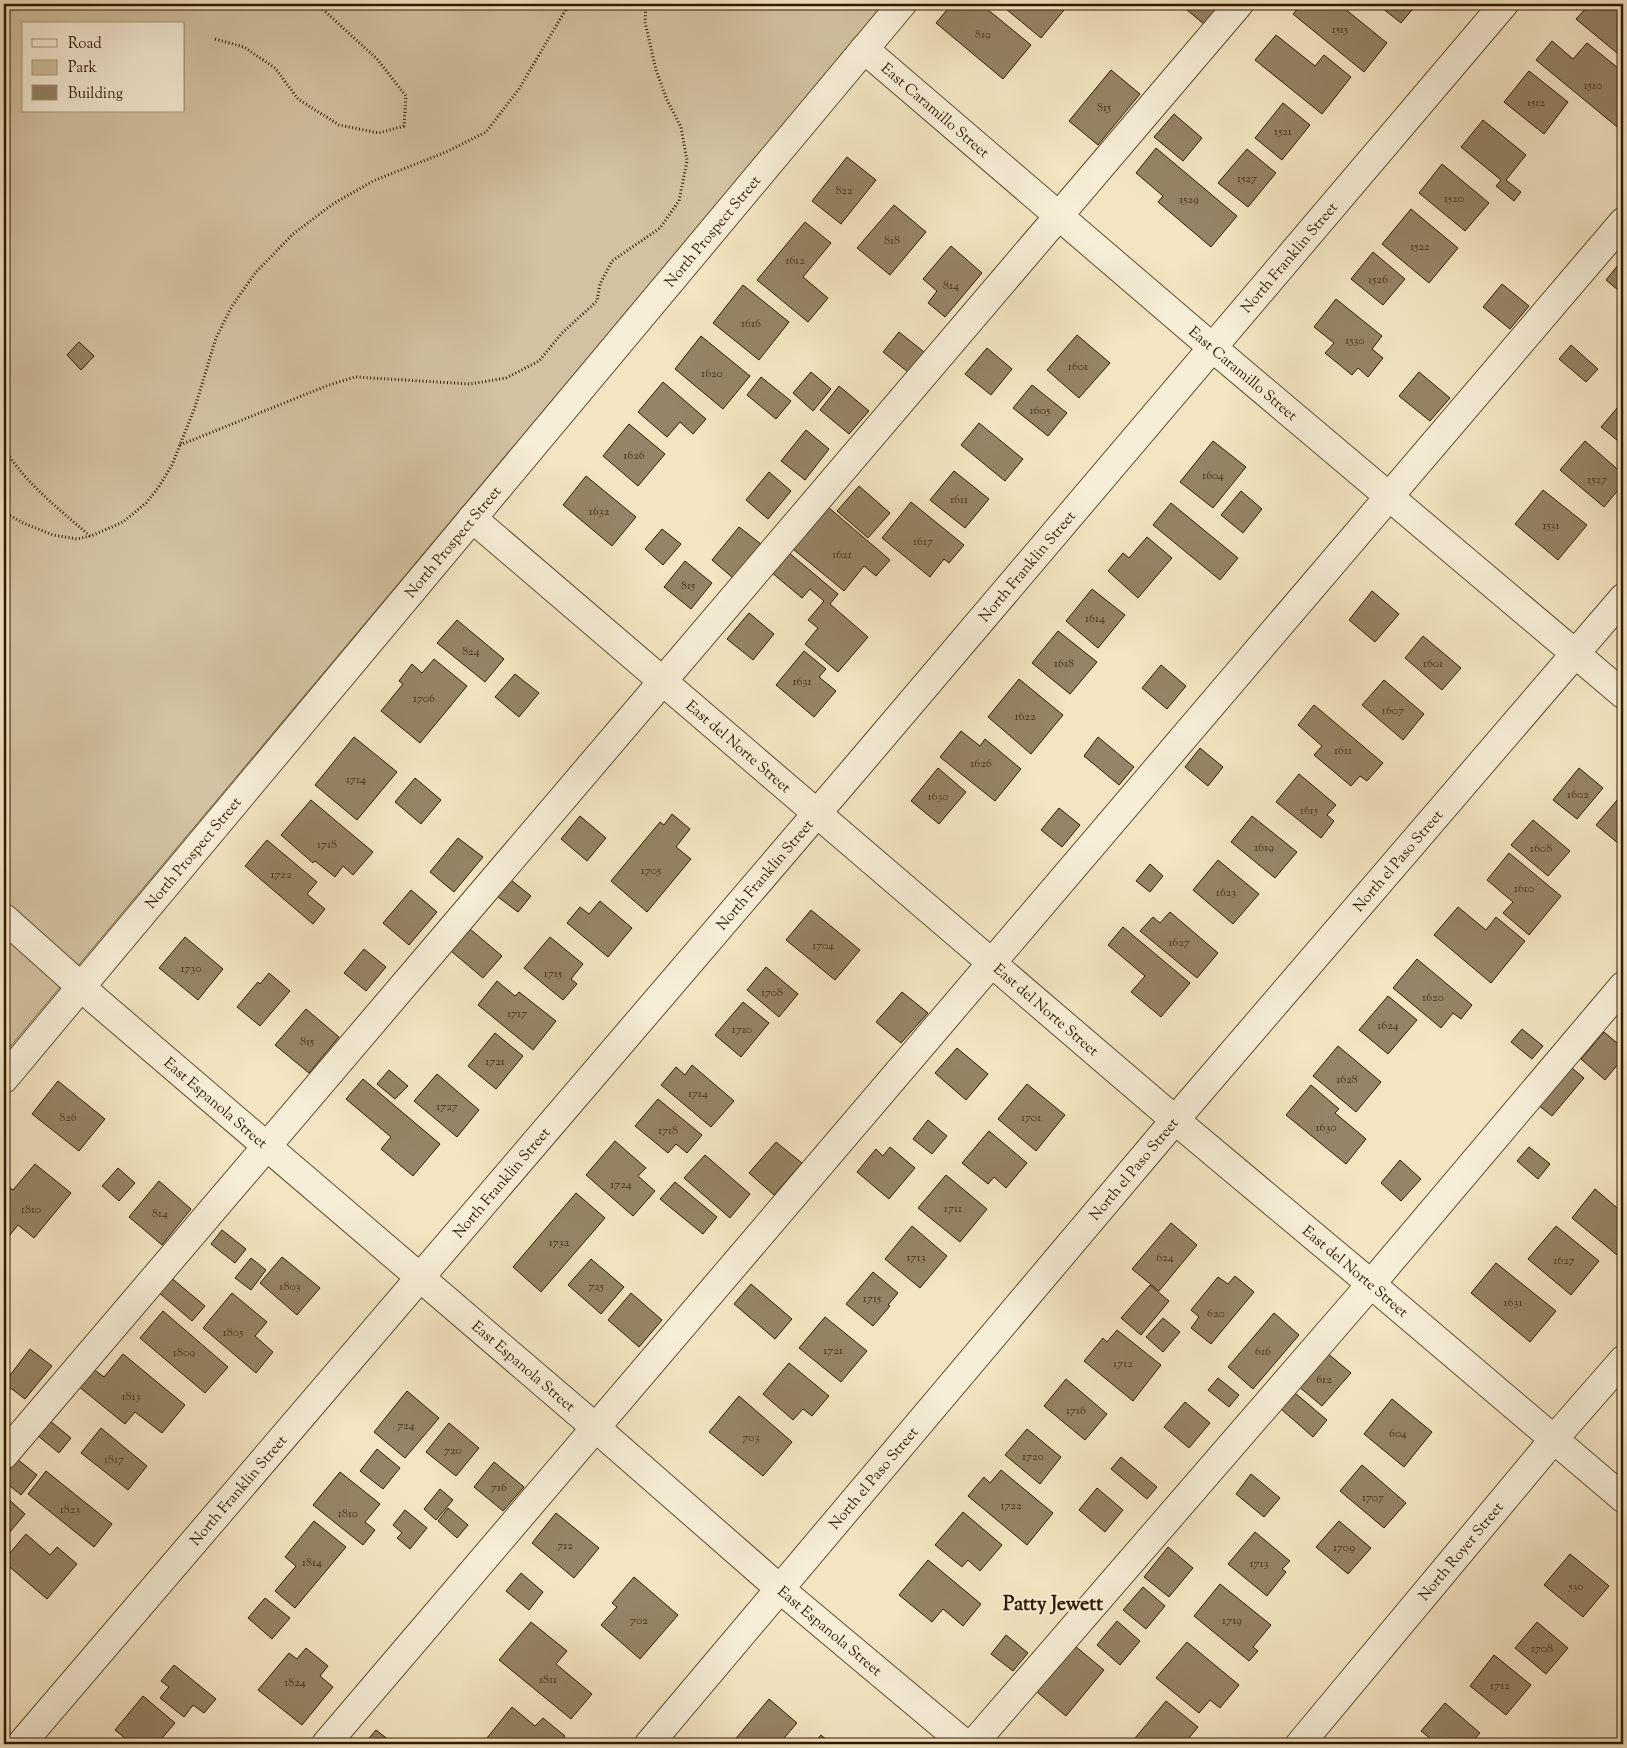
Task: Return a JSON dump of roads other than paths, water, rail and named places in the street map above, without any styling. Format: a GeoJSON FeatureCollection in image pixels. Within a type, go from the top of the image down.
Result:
{"type":"FeatureCollection","features":[{"type":"Feature","properties":{"kind":"street","name":"North Prospect Street"},"geometry":{"type":"LineString","coordinates":[[4,1079],[902,4]]}},
{"type":"Feature","properties":{"kind":"street"},"geometry":{"type":"LineString","coordinates":[[4,1455],[268,1148],[662,681],[1238,4]]}},
{"type":"Feature","properties":{"kind":"street","name":"North Franklin Street"},"geometry":{"type":"LineString","coordinates":[[21,1744],[816,814],[1504,4]]}},
{"type":"Feature","properties":{"kind":"street","name":"East Caramillo Street"},"geometry":{"type":"LineString","coordinates":[[864,49],[1213,348],[1623,694]]}},
{"type":"Feature","properties":{"kind":"street"},"geometry":{"type":"LineString","coordinates":[[326,1744],[1623,222]]}},
{"type":"Feature","properties":{"kind":"street","name":"East del Norte Street"},"geometry":{"type":"LineString","coordinates":[[472,518],[1174,1120],[1623,1498]]}},
{"type":"Feature","properties":{"kind":"street","name":"North el Paso Street"},"geometry":{"type":"LineString","coordinates":[[649,1744],[1174,1120],[1623,598]]}},
{"type":"Feature","properties":{"kind":"street","name":"East Espanola Street"},"geometry":{"type":"LineString","coordinates":[[4,918],[81,987],[596,1428],[780,1589],[965,1744]]}},
{"type":"Feature","properties":{"kind":"street"},"geometry":{"type":"LineString","coordinates":[[972,1744],[1371,1284],[1623,986]]}},
{"type":"Feature","properties":{"kind":"street","name":"North Royer Street"},"geometry":{"type":"LineString","coordinates":[[1300,1744],[1554,1439],[1623,1360]]}},
{"type":"Feature","properties":{"kind":"district","name":"Patty Jewett"},"geometry":{"type":"Point","coordinates":[1053,1603]}}]}
